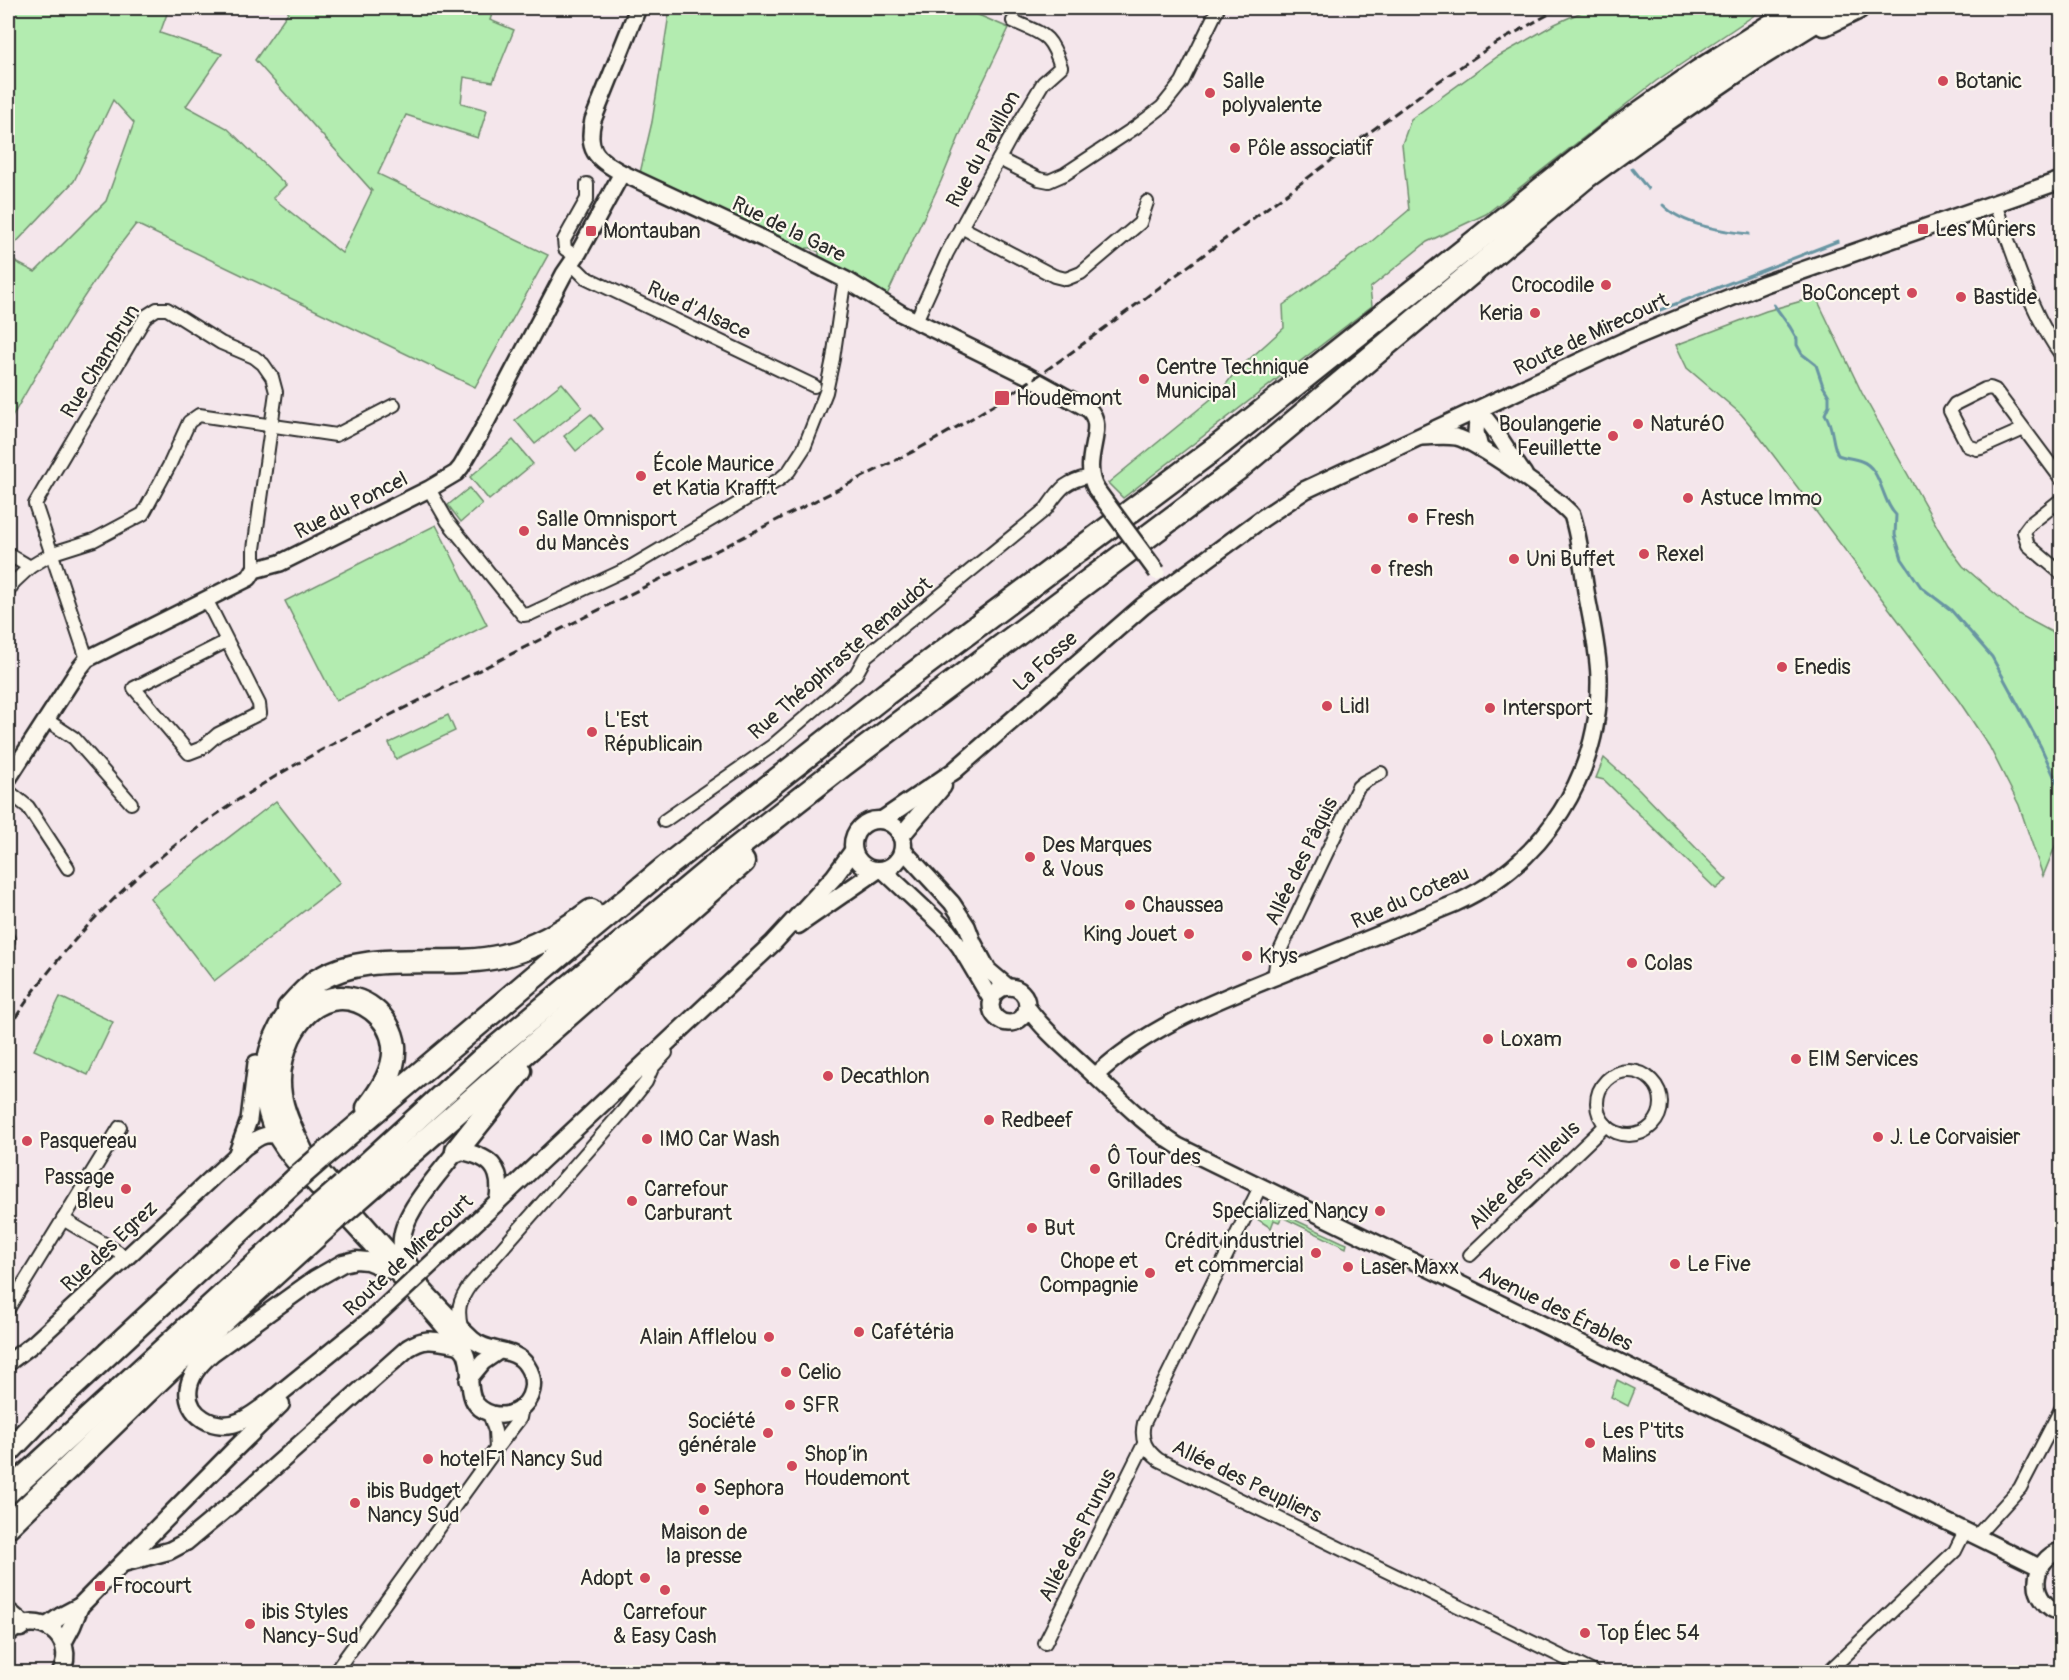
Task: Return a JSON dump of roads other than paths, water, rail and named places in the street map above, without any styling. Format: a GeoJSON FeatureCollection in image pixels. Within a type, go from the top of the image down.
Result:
{"type":"FeatureCollection","features":[{"type":"Feature","properties":{"kind":"highway"},"geometry":{"type":"LineString","coordinates":[[1692,76],[1778,8]]}},
{"type":"Feature","properties":{"kind":"highway"},"geometry":{"type":"LineString","coordinates":[[302,1153],[352,1131],[550,962],[666,867],[886,694],[1222,444],[1614,131],[1692,76],[1799,8]]}},
{"type":"Feature","properties":{"kind":"highway"},"geometry":{"type":"LineString","coordinates":[[350,1193],[481,1060],[719,862],[843,765],[1239,468],[1587,176],[1752,60],[1836,8]]}},
{"type":"Feature","properties":{"kind":"highway"},"geometry":{"type":"LineString","coordinates":[[1752,60],[1857,8]]}},
{"type":"Feature","properties":{"kind":"highway"},"geometry":{"type":"LineString","coordinates":[[8,1492],[350,1193],[621,970],[797,814],[843,765]]}},
{"type":"Feature","properties":{"kind":"highway"},"geometry":{"type":"LineString","coordinates":[[289,1008],[305,990],[339,970],[388,962],[461,961],[491,957],[533,946],[570,927],[641,875],[666,867]]}},
{"type":"Feature","properties":{"kind":"highway"},"geometry":{"type":"LineString","coordinates":[[457,1150],[523,1068],[621,970]]}},
{"type":"Feature","properties":{"kind":"highway"},"geometry":{"type":"LineString","coordinates":[[13,1445],[56,1402],[296,1179],[302,1153],[286,1118],[280,1096],[282,1060],[291,1033],[303,1015],[314,1007],[333,999],[357,1000],[379,1014],[392,1034],[394,1047],[387,1079],[352,1131]]}},
{"type":"Feature","properties":{"kind":"highway"},"geometry":{"type":"LineString","coordinates":[[8,1526],[326,1214]]}},
{"type":"Feature","properties":{"kind":"main road","name":"Route de Mirecourt"},"geometry":{"type":"LineString","coordinates":[[1167,587],[1305,490],[1629,339],[1764,284],[2061,180]]}},
{"type":"Feature","properties":{"kind":"main road","name":"La Fosse"},"geometry":{"type":"LineString","coordinates":[[882,820],[954,771],[1098,644],[1167,587]]}},
{"type":"Feature","properties":{"kind":"main road","name":"La Fosse"},"geometry":{"type":"LineString","coordinates":[[902,843],[954,771]]}},
{"type":"Feature","properties":{"kind":"main road"},"geometry":{"type":"LineString","coordinates":[[875,820],[882,820],[894,826],[902,843],[896,863],[880,870],[864,867],[853,851],[854,837],[862,825],[875,820]]}},
{"type":"Feature","properties":{"kind":"main road","name":"Route de Mirecourt"},"geometry":{"type":"LineString","coordinates":[[47,1626],[80,1606],[241,1443],[773,943],[834,877],[853,851]]}},
{"type":"Feature","properties":{"kind":"main road","name":"Route de Mirecourt"},"geometry":{"type":"LineString","coordinates":[[773,943],[880,870]]}},
{"type":"Feature","properties":{"kind":"main road"},"geometry":{"type":"LineString","coordinates":[[420,1284],[402,1248],[404,1225],[457,1150],[476,1154],[486,1159],[497,1171],[500,1179],[498,1201]]}},
{"type":"Feature","properties":{"kind":"main road"},"geometry":{"type":"LineString","coordinates":[[374,1317],[273,1399],[240,1421],[221,1426],[214,1425],[200,1416],[192,1404],[188,1388],[193,1374],[204,1360],[315,1279],[343,1263],[356,1260],[367,1261],[394,1272]]}},
{"type":"Feature","properties":{"kind":"main road"},"geometry":{"type":"LineString","coordinates":[[122,1563],[169,1551],[186,1542],[245,1493],[408,1348],[429,1339],[460,1345]]}},
{"type":"Feature","properties":{"kind":"main road","name":"Route de Mirecourt"},"geometry":{"type":"LineString","coordinates":[[63,1643],[80,1606]]}},
{"type":"Feature","properties":{"kind":"main road"},"geometry":{"type":"LineString","coordinates":[[12,1625],[29,1623],[47,1626],[56,1633],[63,1643],[66,1655],[63,1671]]}},
{"type":"Feature","properties":{"kind":"street","name":"Rue de la Gare"},"geometry":{"type":"LineString","coordinates":[[639,8],[593,120],[591,142],[598,157],[622,173],[723,219],[848,281],[916,321],[1081,405],[1094,414],[1097,422],[1090,460],[1093,482]]}},
{"type":"Feature","properties":{"kind":"street"},"geometry":{"type":"LineString","coordinates":[[999,159],[1039,179],[1049,181],[1065,174],[1136,127],[1162,107],[1182,82],[1218,8]]}},
{"type":"Feature","properties":{"kind":"street","name":"Rue du Pavillon"},"geometry":{"type":"LineString","coordinates":[[916,321],[961,227],[1042,83],[1061,67],[1056,51],[1047,37],[1013,21]]}},
{"type":"Feature","properties":{"kind":"street","name":"Rue du Poncel"},"geometry":{"type":"LineString","coordinates":[[8,779],[45,719],[87,659],[249,578],[254,570],[280,563],[429,489],[449,478],[461,467],[622,173]]}},
{"type":"Feature","properties":{"kind":"street"},"geometry":{"type":"LineString","coordinates":[[573,260],[565,249],[564,240],[587,199],[587,184]]}},
{"type":"Feature","properties":{"kind":"street"},"geometry":{"type":"LineString","coordinates":[[961,227],[1053,276],[1066,279],[1081,273],[1140,223],[1148,202]]}},
{"type":"Feature","properties":{"kind":"street"},"geometry":{"type":"LineString","coordinates":[[1995,205],[2029,298],[2042,327],[2061,356]]}},
{"type":"Feature","properties":{"kind":"street","name":"Rue d'Alsace"},"geometry":{"type":"LineString","coordinates":[[573,260],[585,277],[814,386]]}},
{"type":"Feature","properties":{"kind":"street"},"geometry":{"type":"LineString","coordinates":[[429,489],[448,522],[523,615],[526,616],[629,568],[780,479],[789,471],[804,448],[826,392],[843,290],[848,281]]}},
{"type":"Feature","properties":{"kind":"street","name":"Rue Chambrun"},"geometry":{"type":"LineString","coordinates":[[53,554],[35,504],[147,316],[157,309],[167,309],[221,343],[254,357],[263,364],[272,377],[276,392],[254,549],[254,570]]}},
{"type":"Feature","properties":{"kind":"street"},"geometry":{"type":"LineString","coordinates":[[2024,429],[1981,448],[1971,448],[1950,411],[1955,404],[1990,388],[1995,390],[2024,429],[2061,480]]}},
{"type":"Feature","properties":{"kind":"street"},"geometry":{"type":"LineString","coordinates":[[1494,427],[1500,401]]}},
{"type":"Feature","properties":{"kind":"street"},"geometry":{"type":"LineString","coordinates":[[8,592],[14,582],[30,567],[53,554],[94,540],[143,514],[189,422],[194,417],[203,414],[336,435],[394,405]]}},
{"type":"Feature","properties":{"kind":"street"},"geometry":{"type":"LineString","coordinates":[[1478,410],[1476,432],[1480,448]]}},
{"type":"Feature","properties":{"kind":"street","name":"Rue du Coteau"},"geometry":{"type":"LineString","coordinates":[[1478,410],[1494,427],[1510,455],[1529,481]]}},
{"type":"Feature","properties":{"kind":"street","name":"Rue du Coteau"},"geometry":{"type":"LineString","coordinates":[[1095,1076],[1118,1056],[1170,1023],[1482,890],[1516,865],[1538,843],[1564,809],[1573,792],[1587,758],[1596,723],[1599,688],[1598,657],[1572,515],[1529,481],[1480,448],[1455,437],[1419,437]]}},
{"type":"Feature","properties":{"kind":"street","name":"Rue Théophraste Renaudot"},"geometry":{"type":"LineString","coordinates":[[664,821],[772,746],[856,674],[866,656],[1046,509],[1059,489],[1072,480],[1093,482]]}},
{"type":"Feature","properties":{"kind":"street"},"geometry":{"type":"LineString","coordinates":[[1093,482],[1167,587]]}},
{"type":"Feature","properties":{"kind":"street"},"geometry":{"type":"LineString","coordinates":[[2061,499],[2030,524],[2024,532],[2028,545],[2061,573]]}},
{"type":"Feature","properties":{"kind":"street"},"geometry":{"type":"LineString","coordinates":[[8,554],[30,567]]}},
{"type":"Feature","properties":{"kind":"street"},"geometry":{"type":"LineString","coordinates":[[53,554],[87,659]]}},
{"type":"Feature","properties":{"kind":"street"},"geometry":{"type":"LineString","coordinates":[[206,599],[259,704],[260,713],[218,734],[202,748],[189,753],[134,688],[227,641]]}},
{"type":"Feature","properties":{"kind":"street"},"geometry":{"type":"LineString","coordinates":[[45,719],[74,738],[131,803]]}},
{"type":"Feature","properties":{"kind":"street","name":"Allée des Pâquis"},"geometry":{"type":"LineString","coordinates":[[1274,978],[1277,957],[1358,787],[1381,773]]}},
{"type":"Feature","properties":{"kind":"street"},"geometry":{"type":"LineString","coordinates":[[8,791],[28,807],[68,868]]}},
{"type":"Feature","properties":{"kind":"street"},"geometry":{"type":"LineString","coordinates":[[902,843],[952,903],[967,926],[988,970],[1008,987]]}},
{"type":"Feature","properties":{"kind":"street"},"geometry":{"type":"LineString","coordinates":[[880,870],[915,898],[954,938],[992,1000],[992,1010],[998,1019],[1007,1023],[1015,1022],[1022,1018],[1028,1007],[1024,994],[1016,988],[1008,987],[998,991],[992,1000]]}},
{"type":"Feature","properties":{"kind":"street","name":"Avenue des Érables"},"geometry":{"type":"LineString","coordinates":[[1028,1007],[1048,1032],[1139,1118],[1165,1138],[1193,1154],[2039,1567]]}},
{"type":"Feature","properties":{"kind":"street"},"geometry":{"type":"LineString","coordinates":[[252,1142],[302,1153],[394,1272],[460,1345],[468,1357],[470,1371],[468,1380],[472,1397],[479,1406],[489,1413],[511,1414],[528,1401],[532,1389],[532,1376],[524,1362],[516,1355],[481,1346],[420,1284],[302,1153],[275,1135],[269,1122],[263,1090],[265,1061],[270,1039],[289,1008]]}},
{"type":"Feature","properties":{"kind":"street"},"geometry":{"type":"LineString","coordinates":[[461,1327],[459,1306],[470,1285],[623,1111],[646,1082],[652,1068],[680,1039],[689,1021]]}},
{"type":"Feature","properties":{"kind":"street","name":"Avenue des Érables"},"geometry":{"type":"LineString","coordinates":[[1015,1022],[1048,1032]]}},
{"type":"Feature","properties":{"kind":"street"},"geometry":{"type":"LineString","coordinates":[[236,1156],[249,1120],[252,1084],[259,1052],[262,1043],[270,1039]]}},
{"type":"Feature","properties":{"kind":"street","name":"Allée des Tilleuls"},"geometry":{"type":"LineString","coordinates":[[1631,1072],[1643,1075],[1654,1084],[1658,1092],[1660,1107],[1652,1125],[1641,1133],[1625,1135],[1606,1125],[1599,1114],[1597,1101],[1606,1082],[1617,1074],[1631,1072]]}},
{"type":"Feature","properties":{"kind":"street","name":"Allée des Tilleuls"},"geometry":{"type":"LineString","coordinates":[[1470,1255],[1606,1125]]}},
{"type":"Feature","properties":{"kind":"street"},"geometry":{"type":"LineString","coordinates":[[8,1309],[120,1127]]}},
{"type":"Feature","properties":{"kind":"street"},"geometry":{"type":"LineString","coordinates":[[252,1142],[260,1136],[275,1135]]}},
{"type":"Feature","properties":{"kind":"street","name":"Rue des Egrez"},"geometry":{"type":"LineString","coordinates":[[8,1363],[33,1344],[252,1142]]}},
{"type":"Feature","properties":{"kind":"street","name":"Allée des Peupliers"},"geometry":{"type":"LineString","coordinates":[[1260,1187],[1144,1423],[1142,1437],[1144,1444],[1159,1460],[1593,1672]]}},
{"type":"Feature","properties":{"kind":"street"},"geometry":{"type":"LineString","coordinates":[[63,1219],[125,1259]]}},
{"type":"Feature","properties":{"kind":"street"},"geometry":{"type":"LineString","coordinates":[[468,1380],[483,1362],[499,1351]]}},
{"type":"Feature","properties":{"kind":"street"},"geometry":{"type":"LineString","coordinates":[[335,1672],[520,1418],[522,1407]]}},
{"type":"Feature","properties":{"kind":"street"},"geometry":{"type":"LineString","coordinates":[[1828,1672],[1971,1534],[1981,1532],[2020,1488],[2061,1407]]}},
{"type":"Feature","properties":{"kind":"street"},"geometry":{"type":"LineString","coordinates":[[489,1413],[495,1431],[496,1449]]}},
{"type":"Feature","properties":{"kind":"street","name":"Allée des Prunus"},"geometry":{"type":"LineString","coordinates":[[1045,1643],[1144,1444]]}},
{"type":"Feature","properties":{"kind":"street"},"geometry":{"type":"LineString","coordinates":[[2061,1550],[2050,1555],[2039,1567],[2036,1582],[2039,1596],[2048,1607],[2061,1613]]}},
{"type":"Feature","properties":{"kind":"waterway"},"geometry":{"type":"LineString","coordinates":[[1632,169],[1648,189]]}},
{"type":"Feature","properties":{"kind":"waterway"},"geometry":{"type":"LineString","coordinates":[[1663,205],[1671,212],[1691,222],[1715,229],[1749,234]]}},
{"type":"Feature","properties":{"kind":"waterway"},"geometry":{"type":"LineString","coordinates":[[1660,310],[1838,241]]}},
{"type":"Feature","properties":{"kind":"waterway"},"geometry":{"type":"LineString","coordinates":[[1774,305],[1797,339],[1797,345],[1802,354],[1816,365],[1829,396],[1829,405],[1825,414],[1838,455],[1861,461],[1873,470],[1887,502],[1896,515],[1895,535],[1902,559],[1921,587],[1951,610],[1992,657],[2041,747],[2062,794]]}},
{"type":"Feature","properties":{"kind":"railway"},"geometry":{"type":"LineString","coordinates":[[8,1029],[40,983],[75,940],[112,901],[193,831],[237,800],[333,744],[916,450],[978,415],[1076,349],[1435,84],[1493,45],[1560,8]]}},
{"type":"Feature","properties":{"kind":"place","name":"Botanic"},"geometry":{"type":"Point","coordinates":[1943,81]}},
{"type":"Feature","properties":{"kind":"place","name":"Salle polyvalente"},"geometry":{"type":"Point","coordinates":[1210,93]}},
{"type":"Feature","properties":{"kind":"place","name":"Pôle associatif"},"geometry":{"type":"Point","coordinates":[1235,148]}},
{"type":"Feature","properties":{"kind":"place","name":"Les Mûriers"},"geometry":{"type":"Point","coordinates":[1923,229]}},
{"type":"Feature","properties":{"kind":"place","name":"Montauban"},"geometry":{"type":"Point","coordinates":[591,231]}},
{"type":"Feature","properties":{"kind":"place","name":"Crocodile"},"geometry":{"type":"Point","coordinates":[1606,285]}},
{"type":"Feature","properties":{"kind":"place","name":"BoConcept"},"geometry":{"type":"Point","coordinates":[1912,293]}},
{"type":"Feature","properties":{"kind":"place","name":"Bastide"},"geometry":{"type":"Point","coordinates":[1961,297]}},
{"type":"Feature","properties":{"kind":"place","name":"Keria"},"geometry":{"type":"Point","coordinates":[1535,313]}},
{"type":"Feature","properties":{"kind":"place","name":"Centre Technique Municipal"},"geometry":{"type":"Point","coordinates":[1144,379]}},
{"type":"Feature","properties":{"kind":"place","name":"Houdemont"},"geometry":{"type":"Point","coordinates":[1002,398]}},
{"type":"Feature","properties":{"kind":"place","name":"NaturéO"},"geometry":{"type":"Point","coordinates":[1638,424]}},
{"type":"Feature","properties":{"kind":"place","name":"Boulangerie Feuillette"},"geometry":{"type":"Point","coordinates":[1613,436]}},
{"type":"Feature","properties":{"kind":"place","name":"École Maurice et Katia Krafft"},"geometry":{"type":"Point","coordinates":[641,476]}},
{"type":"Feature","properties":{"kind":"place","name":"Astuce Immo"},"geometry":{"type":"Point","coordinates":[1688,498]}},
{"type":"Feature","properties":{"kind":"place","name":"Fresh"},"geometry":{"type":"Point","coordinates":[1413,518]}},
{"type":"Feature","properties":{"kind":"place","name":"Salle Omnisport du Mancès"},"geometry":{"type":"Point","coordinates":[524,531]}},
{"type":"Feature","properties":{"kind":"place","name":"Rexel"},"geometry":{"type":"Point","coordinates":[1644,554]}},
{"type":"Feature","properties":{"kind":"place","name":"Uni Buffet"},"geometry":{"type":"Point","coordinates":[1514,559]}},
{"type":"Feature","properties":{"kind":"place","name":"fresh"},"geometry":{"type":"Point","coordinates":[1376,569]}},
{"type":"Feature","properties":{"kind":"place","name":"Enedis"},"geometry":{"type":"Point","coordinates":[1782,667]}},
{"type":"Feature","properties":{"kind":"place","name":"Lidl"},"geometry":{"type":"Point","coordinates":[1327,706]}},
{"type":"Feature","properties":{"kind":"place","name":"Intersport"},"geometry":{"type":"Point","coordinates":[1490,708]}},
{"type":"Feature","properties":{"kind":"place","name":"L'Est Républicain"},"geometry":{"type":"Point","coordinates":[592,732]}},
{"type":"Feature","properties":{"kind":"place","name":"Des Marques & Vous"},"geometry":{"type":"Point","coordinates":[1030,857]}},
{"type":"Feature","properties":{"kind":"place","name":"Chaussea"},"geometry":{"type":"Point","coordinates":[1130,905]}},
{"type":"Feature","properties":{"kind":"place","name":"King Jouet"},"geometry":{"type":"Point","coordinates":[1189,934]}},
{"type":"Feature","properties":{"kind":"place","name":"Krys"},"geometry":{"type":"Point","coordinates":[1247,956]}},
{"type":"Feature","properties":{"kind":"place","name":"Colas"},"geometry":{"type":"Point","coordinates":[1632,963]}},
{"type":"Feature","properties":{"kind":"place","name":"Loxam"},"geometry":{"type":"Point","coordinates":[1488,1039]}},
{"type":"Feature","properties":{"kind":"place","name":"EIM Services"},"geometry":{"type":"Point","coordinates":[1796,1059]}},
{"type":"Feature","properties":{"kind":"place","name":"Decathlon"},"geometry":{"type":"Point","coordinates":[828,1076]}},
{"type":"Feature","properties":{"kind":"place","name":"Redbeef"},"geometry":{"type":"Point","coordinates":[989,1120]}},
{"type":"Feature","properties":{"kind":"place","name":"J. Le Corvaisier"},"geometry":{"type":"Point","coordinates":[1878,1137]}},
{"type":"Feature","properties":{"kind":"place","name":"IMO Car Wash"},"geometry":{"type":"Point","coordinates":[647,1139]}},
{"type":"Feature","properties":{"kind":"place","name":"Pasquereau"},"geometry":{"type":"Point","coordinates":[27,1141]}},
{"type":"Feature","properties":{"kind":"place","name":"Ô Tour des Grillades"},"geometry":{"type":"Point","coordinates":[1095,1169]}},
{"type":"Feature","properties":{"kind":"place","name":"Passage Bleu"},"geometry":{"type":"Point","coordinates":[126,1189]}},
{"type":"Feature","properties":{"kind":"place","name":"Carrefour Carburant"},"geometry":{"type":"Point","coordinates":[632,1201]}},
{"type":"Feature","properties":{"kind":"place","name":"Specialized Nancy"},"geometry":{"type":"Point","coordinates":[1380,1211]}},
{"type":"Feature","properties":{"kind":"place","name":"But"},"geometry":{"type":"Point","coordinates":[1032,1228]}},
{"type":"Feature","properties":{"kind":"place","name":"Crédit industriel et commercial"},"geometry":{"type":"Point","coordinates":[1316,1253]}},
{"type":"Feature","properties":{"kind":"place","name":"Le Five"},"geometry":{"type":"Point","coordinates":[1675,1264]}},
{"type":"Feature","properties":{"kind":"place","name":"Laser Maxx"},"geometry":{"type":"Point","coordinates":[1348,1267]}},
{"type":"Feature","properties":{"kind":"place","name":"Chope et Compagnie"},"geometry":{"type":"Point","coordinates":[1150,1273]}},
{"type":"Feature","properties":{"kind":"place","name":"Cafétéria"},"geometry":{"type":"Point","coordinates":[859,1332]}},
{"type":"Feature","properties":{"kind":"place","name":"Alain Afflelou"},"geometry":{"type":"Point","coordinates":[769,1337]}},
{"type":"Feature","properties":{"kind":"place","name":"Celio"},"geometry":{"type":"Point","coordinates":[786,1372]}},
{"type":"Feature","properties":{"kind":"place","name":"SFR"},"geometry":{"type":"Point","coordinates":[790,1405]}},
{"type":"Feature","properties":{"kind":"place","name":"Société générale"},"geometry":{"type":"Point","coordinates":[768,1433]}},
{"type":"Feature","properties":{"kind":"place","name":"Les P'tits Malins"},"geometry":{"type":"Point","coordinates":[1590,1443]}},
{"type":"Feature","properties":{"kind":"place","name":"hotelF1 Nancy Sud"},"geometry":{"type":"Point","coordinates":[428,1459]}},
{"type":"Feature","properties":{"kind":"place","name":"Shop’in Houdemont"},"geometry":{"type":"Point","coordinates":[792,1466]}},
{"type":"Feature","properties":{"kind":"place","name":"Sephora"},"geometry":{"type":"Point","coordinates":[701,1488]}},
{"type":"Feature","properties":{"kind":"place","name":"ibis Budget Nancy Sud"},"geometry":{"type":"Point","coordinates":[355,1503]}},
{"type":"Feature","properties":{"kind":"place","name":"Maison de la presse"},"geometry":{"type":"Point","coordinates":[704,1510]}},
{"type":"Feature","properties":{"kind":"place","name":"Adopt"},"geometry":{"type":"Point","coordinates":[645,1578]}},
{"type":"Feature","properties":{"kind":"place","name":"Frocourt"},"geometry":{"type":"Point","coordinates":[100,1586]}},
{"type":"Feature","properties":{"kind":"place","name":"Carrefour & Easy Cash"},"geometry":{"type":"Point","coordinates":[665,1590]}},
{"type":"Feature","properties":{"kind":"place","name":"ibis Styles Nancy-Sud"},"geometry":{"type":"Point","coordinates":[250,1624]}},
{"type":"Feature","properties":{"kind":"place","name":"Top Élec 54"},"geometry":{"type":"Point","coordinates":[1585,1633]}}]}
